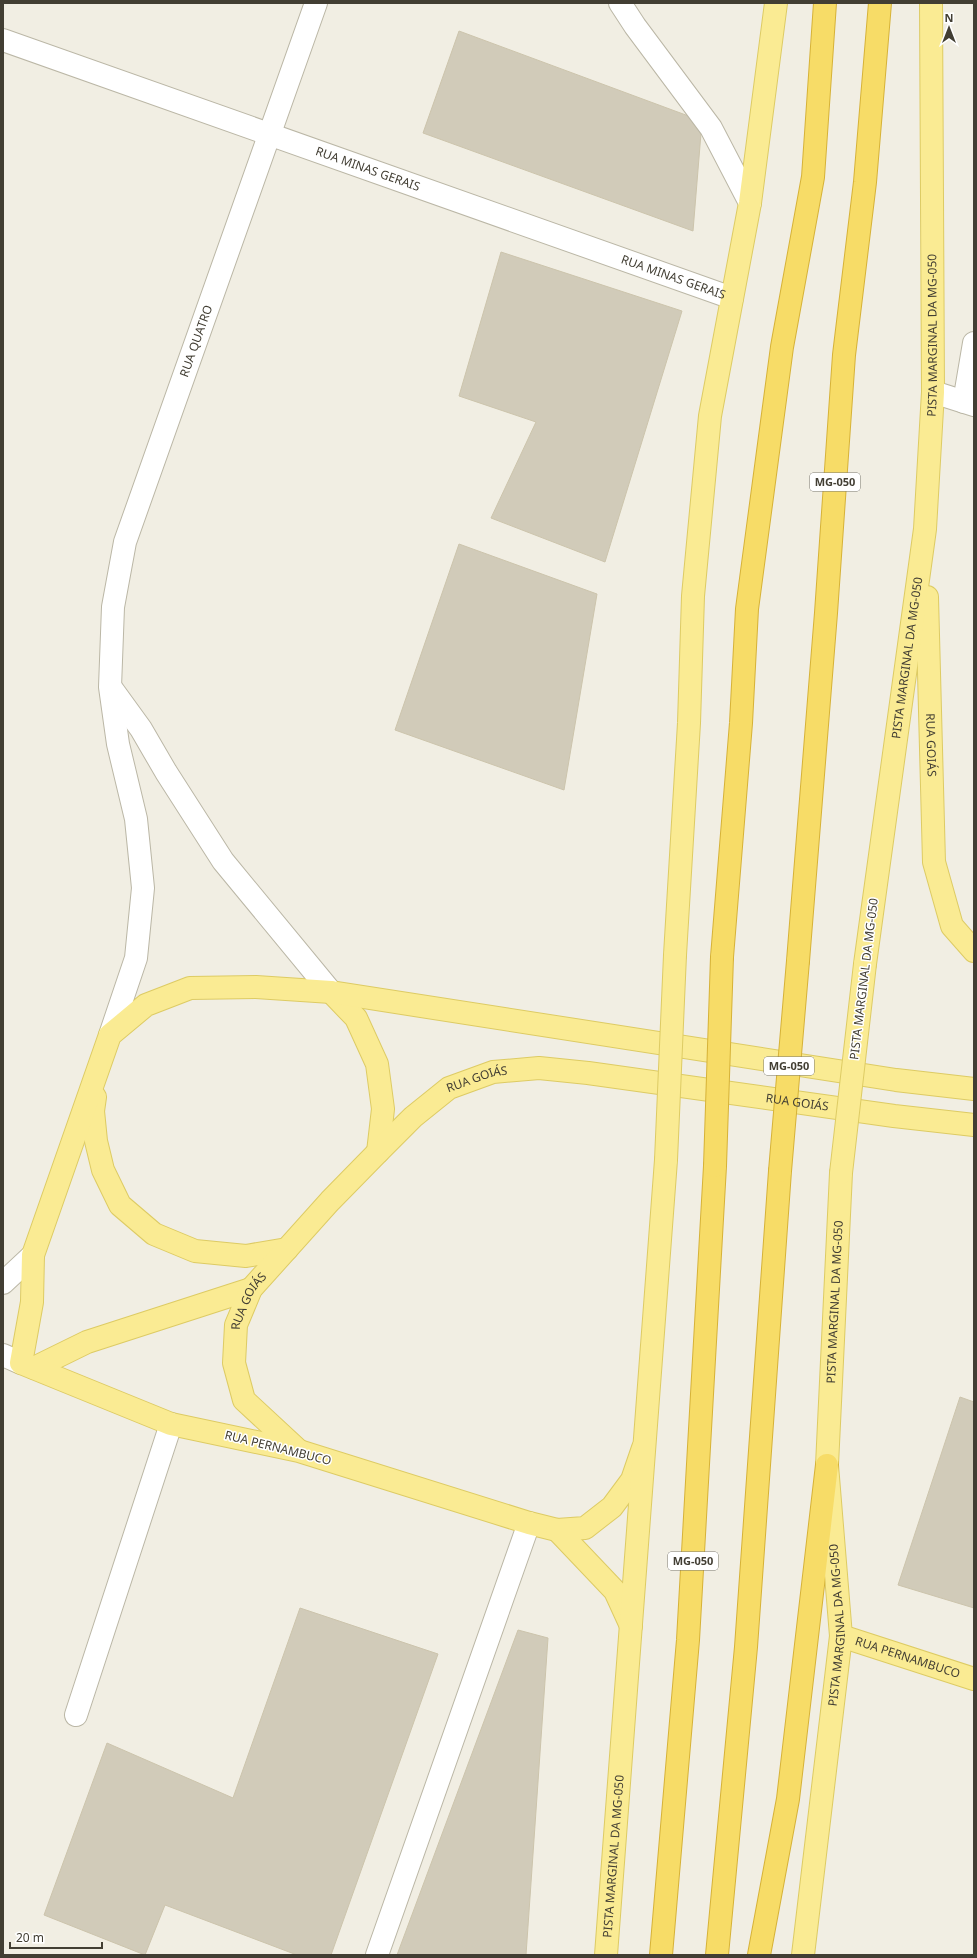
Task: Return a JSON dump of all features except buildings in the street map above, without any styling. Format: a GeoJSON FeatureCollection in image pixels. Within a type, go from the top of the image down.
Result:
{"type":"FeatureCollection","features":[{"type":"Feature","properties":{"kind":"highway","name":"MG-050"},"geometry":{"type":"LineString","coordinates":[[661,1955],[688,1640],[715,1166],[722,957],[741,723],[747,609],[782,347],[813,177],[825,3]]}},
{"type":"Feature","properties":{"kind":"highway","name":"MG-050"},"geometry":{"type":"LineString","coordinates":[[718,1955],[746,1648],[780,1171],[826,613],[844,355],[865,182],[880,3]]}},
{"type":"Feature","properties":{"kind":"highway"},"geometry":{"type":"LineString","coordinates":[[759,1955],[788,1799],[827,1465]]}},
{"type":"Feature","properties":{"kind":"main road","name":"PISTA MARGINAL DA MG-050"},"geometry":{"type":"LineString","coordinates":[[606,1955],[632,1628],[643,1448],[666,1160],[675,955],[689,723],[693,596],[699,521],[710,416],[750,202],[776,3]]}},
{"type":"Feature","properties":{"kind":"main road","name":"PISTA MARGINAL DA MG-050"},"geometry":{"type":"LineString","coordinates":[[803,1955],[841,1636],[827,1465],[841,1173],[865,964],[925,529],[933,392],[931,3]]}},
{"type":"Feature","properties":{"kind":"main road","name":"RUA GOIÁS"},"geometry":{"type":"LineString","coordinates":[[925,529],[934,862],[952,926],[974,951]]}},
{"type":"Feature","properties":{"kind":"main road"},"geometry":{"type":"LineString","coordinates":[[251,1289],[87,1342],[19,1362],[32,1302],[34,1254],[110,1035],[146,1005],[190,988],[256,987],[331,992],[896,1080],[974,1089]]}},
{"type":"Feature","properties":{"kind":"main road"},"geometry":{"type":"LineString","coordinates":[[331,992],[356,1018],[377,1064],[383,1109],[378,1152]]}},
{"type":"Feature","properties":{"kind":"main road","name":"RUA GOIÁS"},"geometry":{"type":"LineString","coordinates":[[299,1451],[244,1400],[234,1363],[236,1325],[251,1289],[378,1152],[413,1117],[449,1088],[493,1072],[539,1068],[588,1073],[894,1116],[974,1125]]}},
{"type":"Feature","properties":{"kind":"main road"},"geometry":{"type":"LineString","coordinates":[[98,1070],[93,1111],[96,1141],[103,1170],[120,1205],[154,1234],[195,1252],[246,1256],[287,1249]]}},
{"type":"Feature","properties":{"kind":"main road","name":"RUA PERNAMBUCO"},"geometry":{"type":"LineString","coordinates":[[19,1362],[171,1424],[299,1451],[529,1523],[557,1530],[585,1528],[612,1507],[632,1480],[643,1448]]}},
{"type":"Feature","properties":{"kind":"main road"},"geometry":{"type":"LineString","coordinates":[[557,1530],[615,1591],[632,1628]]}},
{"type":"Feature","properties":{"kind":"main road","name":"RUA PERNAMBUCO"},"geometry":{"type":"LineString","coordinates":[[841,1636],[974,1679]]}},
{"type":"Feature","properties":{"kind":"street","name":"RUA QUATRO"},"geometry":{"type":"LineString","coordinates":[[110,1035],[136,958],[143,888],[136,819],[118,744],[110,687],[113,607],[125,542],[316,3]]}},
{"type":"Feature","properties":{"kind":"street"},"geometry":{"type":"LineString","coordinates":[[620,3],[635,26],[711,128],[750,202]]}},
{"type":"Feature","properties":{"kind":"street","name":"RUA MINAS GERAIS"},"geometry":{"type":"LineString","coordinates":[[3,40],[732,298]]}},
{"type":"Feature","properties":{"kind":"street"},"geometry":{"type":"LineString","coordinates":[[933,392],[969,404],[974,343]]}},
{"type":"Feature","properties":{"kind":"street"},"geometry":{"type":"LineString","coordinates":[[110,687],[141,729],[166,772],[223,861],[331,992]]}},
{"type":"Feature","properties":{"kind":"street"},"geometry":{"type":"LineString","coordinates":[[3,1283],[34,1254]]}},
{"type":"Feature","properties":{"kind":"street"},"geometry":{"type":"LineString","coordinates":[[76,1715],[171,1424]]}},
{"type":"Feature","properties":{"kind":"street"},"geometry":{"type":"LineString","coordinates":[[376,1955],[529,1523]]}}]}
